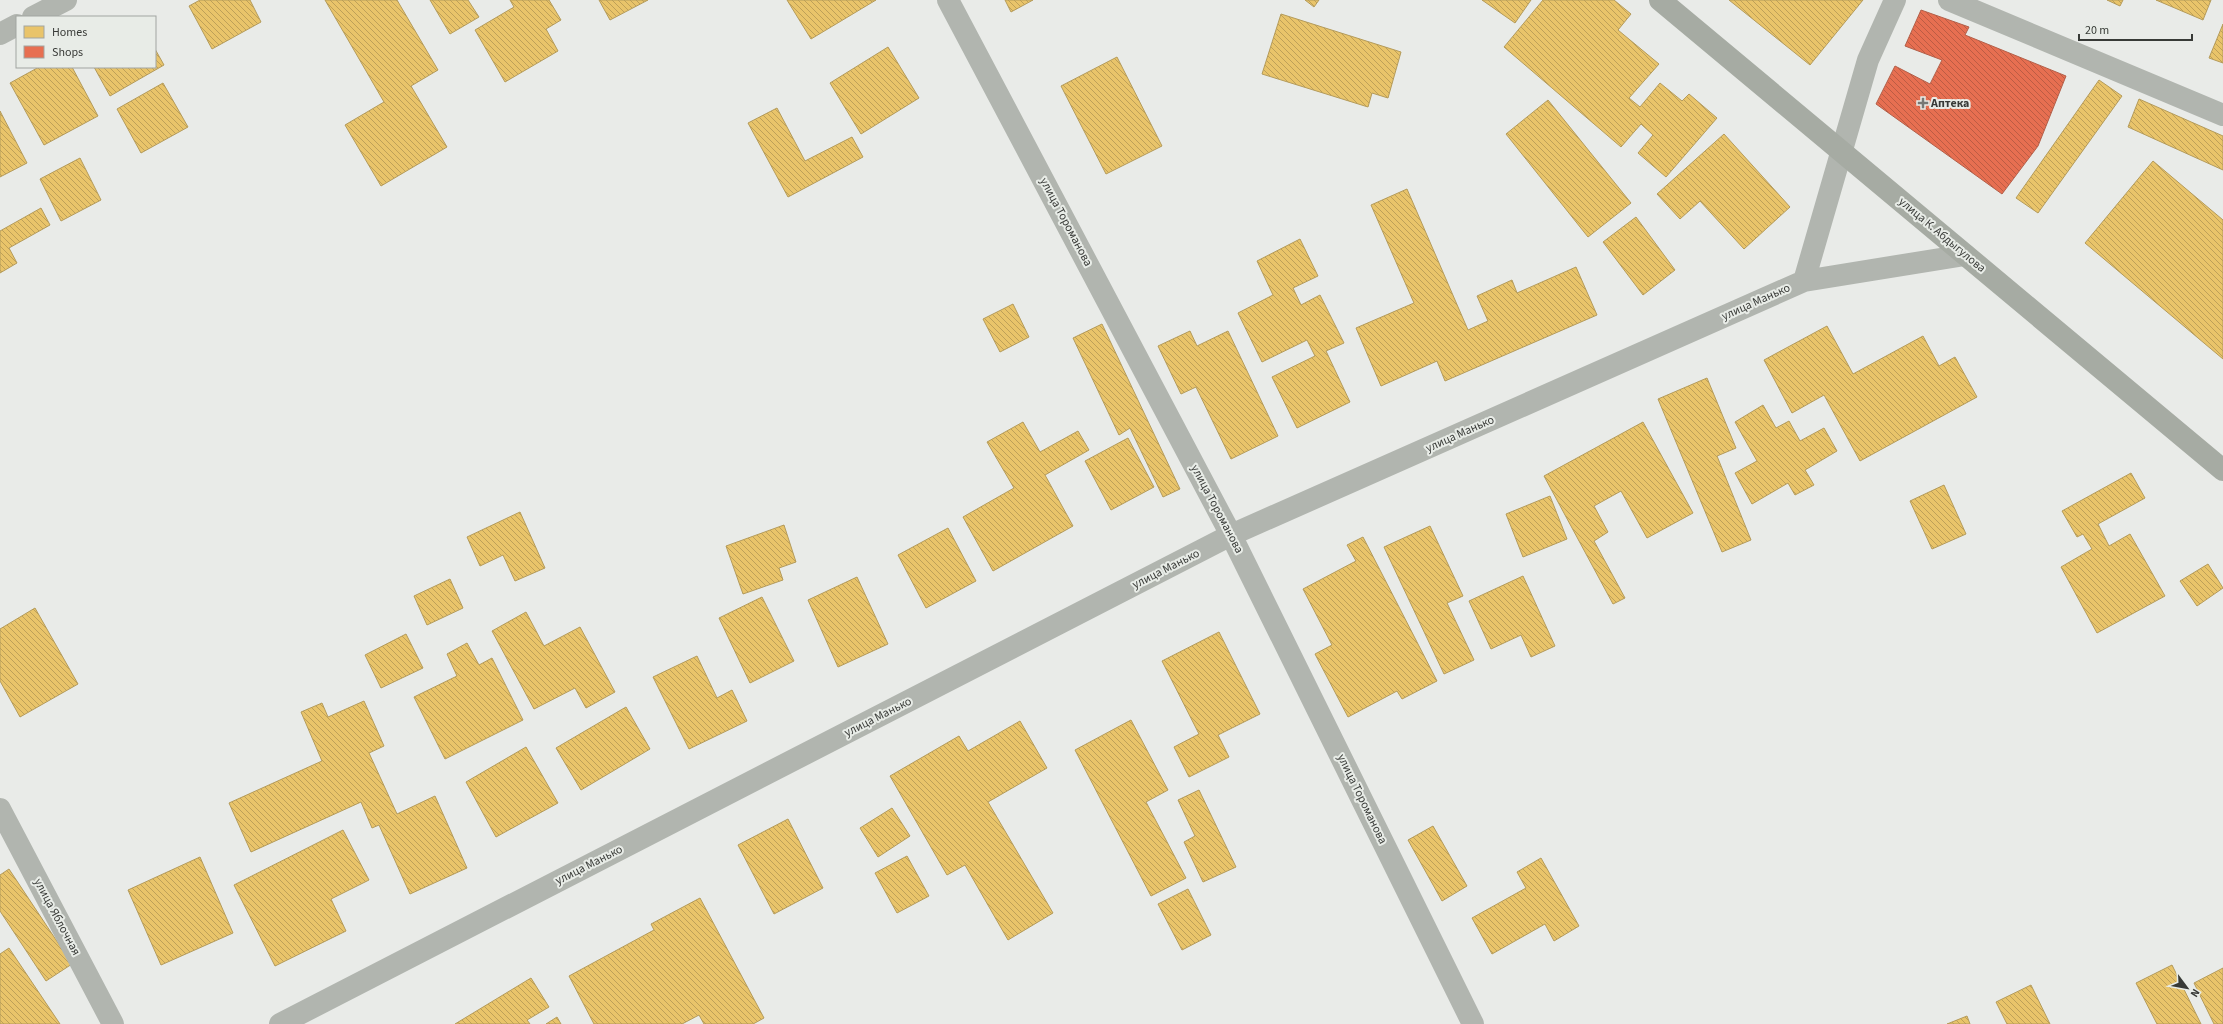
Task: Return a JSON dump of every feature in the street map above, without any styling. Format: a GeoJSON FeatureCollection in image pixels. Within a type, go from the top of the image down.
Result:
{"type":"FeatureCollection","features":[{"type":"Feature","properties":{"kind":"street"},"geometry":{"type":"LineString","coordinates":[[35,16],[66,0]]}},
{"type":"Feature","properties":{"kind":"street","name":"улица Тороманова"},"geometry":{"type":"LineString","coordinates":[[948,0],[1232,535],[1474,1024]]}},
{"type":"Feature","properties":{"kind":"street","name":"улица К. Абдыгулова"},"geometry":{"type":"LineString","coordinates":[[1660,0],[2223,470]]}},
{"type":"Feature","properties":{"kind":"street","name":"улица Манько"},"geometry":{"type":"LineString","coordinates":[[280,1024],[1232,535],[1804,281],[1868,60],[1895,0]]}},
{"type":"Feature","properties":{"kind":"street"},"geometry":{"type":"LineString","coordinates":[[1949,0],[2223,115]]}},
{"type":"Feature","properties":{"kind":"street"},"geometry":{"type":"LineString","coordinates":[[0,34],[16,26]]}},
{"type":"Feature","properties":{"kind":"street"},"geometry":{"type":"LineString","coordinates":[[1804,281],[1965,255]]}},
{"type":"Feature","properties":{"kind":"street","name":"улица Яблочная"},"geometry":{"type":"LineString","coordinates":[[0,810],[113,1024]]}},
{"type":"Feature","properties":{"kind":"building: Homes"},"geometry":{"type":"Polygon","coordinates":[[[200,0],[250,0],[261,22],[212,49],[189,6],[200,0]]]}},
{"type":"Feature","properties":{"kind":"building: Homes"},"geometry":{"type":"Polygon","coordinates":[[[325,0],[397,0],[438,70],[411,86],[447,147],[381,186],[345,125],[384,102],[325,0]]]}},
{"type":"Feature","properties":{"kind":"building: Homes"},"geometry":{"type":"Polygon","coordinates":[[[430,0],[468,0],[479,17],[450,34],[430,0]]]}},
{"type":"Feature","properties":{"kind":"building: Homes"},"geometry":{"type":"Polygon","coordinates":[[[510,0],[549,0],[561,20],[546,29],[558,51],[505,82],[475,30],[514,7],[510,0]]]}},
{"type":"Feature","properties":{"kind":"building: Homes"},"geometry":{"type":"Polygon","coordinates":[[[599,0],[648,0],[610,20],[599,0]]]}},
{"type":"Feature","properties":{"kind":"building: Homes"},"geometry":{"type":"Polygon","coordinates":[[[787,0],[876,0],[811,39],[787,0]]]}},
{"type":"Feature","properties":{"kind":"building: Homes"},"geometry":{"type":"Polygon","coordinates":[[[1005,0],[1033,0],[1011,12],[1005,0]]]}},
{"type":"Feature","properties":{"kind":"building: Homes"},"geometry":{"type":"Polygon","coordinates":[[[1305,0],[1319,0],[1314,7],[1305,0]]]}},
{"type":"Feature","properties":{"kind":"building: Homes"},"geometry":{"type":"Polygon","coordinates":[[[1482,0],[1531,0],[1515,23],[1482,0]]]}},
{"type":"Feature","properties":{"kind":"building: Homes"},"geometry":{"type":"Polygon","coordinates":[[[1543,0],[1614,0],[1631,14],[1618,30],[1659,64],[1629,98],[1640,107],[1660,83],[1682,101],[1689,94],[1717,118],[1666,177],[1638,153],[1653,135],[1641,124],[1621,147],[1504,47],[1543,0]]]}},
{"type":"Feature","properties":{"kind":"building: Homes"},"geometry":{"type":"Polygon","coordinates":[[[1729,0],[1863,0],[1810,65],[1729,0]]]}},
{"type":"Feature","properties":{"kind":"building: Homes"},"geometry":{"type":"Polygon","coordinates":[[[2107,0],[2123,0],[2120,6],[2107,0]]]}},
{"type":"Feature","properties":{"kind":"building: Homes"},"geometry":{"type":"Polygon","coordinates":[[[2156,0],[2211,0],[2203,20],[2156,0]]]}},
{"type":"Feature","properties":{"kind":"building: Homes"},"geometry":{"type":"Polygon","coordinates":[[[1281,14],[1401,52],[1388,98],[1372,93],[1368,107],[1262,74],[1281,14]]]}},
{"type":"Feature","properties":{"kind":"building: Homes"},"geometry":{"type":"Polygon","coordinates":[[[2223,24],[2223,63],[2209,58],[2223,24]]]}},
{"type":"Feature","properties":{"kind":"building: Homes"},"geometry":{"type":"Polygon","coordinates":[[[888,47],[919,98],[861,134],[830,83],[888,47]]]}},
{"type":"Feature","properties":{"kind":"building: Homes"},"geometry":{"type":"Polygon","coordinates":[[[156,51],[164,65],[110,96],[95,68],[156,68],[156,51]]]}},
{"type":"Feature","properties":{"kind":"building: Homes"},"geometry":{"type":"Polygon","coordinates":[[[1117,57],[1162,146],[1106,174],[1061,86],[1117,57]]]}},
{"type":"Feature","properties":{"kind":"building: Homes"},"geometry":{"type":"Polygon","coordinates":[[[37,68],[73,68],[98,116],[44,145],[10,83],[37,68]]]}},
{"type":"Feature","properties":{"kind":"building: Homes"},"geometry":{"type":"Polygon","coordinates":[[[2099,80],[2122,96],[2038,213],[2016,198],[2099,80]]]}},
{"type":"Feature","properties":{"kind":"building: Homes"},"geometry":{"type":"Polygon","coordinates":[[[163,83],[188,127],[141,153],[117,109],[163,83]]]}},
{"type":"Feature","properties":{"kind":"building: Homes"},"geometry":{"type":"Polygon","coordinates":[[[2139,99],[2223,136],[2223,170],[2128,127],[2139,99]]]}},
{"type":"Feature","properties":{"kind":"building: Homes"},"geometry":{"type":"Polygon","coordinates":[[[1548,100],[1631,203],[1588,237],[1506,134],[1548,100]]]}},
{"type":"Feature","properties":{"kind":"building: Homes"},"geometry":{"type":"Polygon","coordinates":[[[777,108],[805,161],[852,137],[863,157],[788,197],[748,123],[777,108]]]}},
{"type":"Feature","properties":{"kind":"building: Homes"},"geometry":{"type":"Polygon","coordinates":[[[0,111],[27,163],[0,177],[0,111]]]}},
{"type":"Feature","properties":{"kind":"building: Homes"},"geometry":{"type":"Polygon","coordinates":[[[1724,134],[1790,207],[1744,249],[1700,201],[1680,219],[1657,194],[1724,134]]]}},
{"type":"Feature","properties":{"kind":"building: Homes"},"geometry":{"type":"Polygon","coordinates":[[[80,158],[101,200],[61,221],[40,179],[80,158]]]}},
{"type":"Feature","properties":{"kind":"building: Homes"},"geometry":{"type":"Polygon","coordinates":[[[2153,161],[2223,220],[2223,359],[2085,243],[2153,161]]]}},
{"type":"Feature","properties":{"kind":"building: Homes"},"geometry":{"type":"Polygon","coordinates":[[[1407,189],[1468,330],[1488,321],[1477,296],[1512,280],[1517,293],[1576,267],[1597,315],[1445,381],[1437,361],[1381,386],[1356,328],[1414,303],[1371,205],[1407,189]]]}},
{"type":"Feature","properties":{"kind":"building: Homes"},"geometry":{"type":"Polygon","coordinates":[[[41,208],[50,225],[9,248],[17,263],[0,273],[0,231],[41,208]]]}},
{"type":"Feature","properties":{"kind":"building: Homes"},"geometry":{"type":"Polygon","coordinates":[[[1636,217],[1675,270],[1643,295],[1603,242],[1636,217]]]}},
{"type":"Feature","properties":{"kind":"building: Homes"},"geometry":{"type":"Polygon","coordinates":[[[1300,239],[1318,276],[1293,288],[1301,305],[1320,295],[1344,343],[1326,351],[1350,402],[1297,428],[1272,377],[1315,356],[1307,340],[1262,362],[1238,313],[1273,295],[1257,261],[1300,239]]]}},
{"type":"Feature","properties":{"kind":"building: Homes"},"geometry":{"type":"Polygon","coordinates":[[[1013,304],[1029,337],[1000,352],[983,319],[1013,304]]]}},
{"type":"Feature","properties":{"kind":"building: Homes"},"geometry":{"type":"Polygon","coordinates":[[[1102,324],[1180,489],[1163,497],[1130,428],[1119,435],[1073,338],[1102,324]]]}},
{"type":"Feature","properties":{"kind":"building: Homes"},"geometry":{"type":"Polygon","coordinates":[[[1827,326],[1853,374],[1923,336],[1939,366],[1955,357],[1977,397],[1860,461],[1824,395],[1792,413],[1764,360],[1827,326]]]}},
{"type":"Feature","properties":{"kind":"building: Homes"},"geometry":{"type":"Polygon","coordinates":[[[1190,331],[1197,346],[1228,331],[1278,436],[1231,459],[1196,387],[1181,394],[1158,346],[1190,331]]]}},
{"type":"Feature","properties":{"kind":"building: Homes"},"geometry":{"type":"Polygon","coordinates":[[[1707,378],[1736,448],[1717,456],[1751,540],[1722,552],[1658,399],[1707,378]]]}},
{"type":"Feature","properties":{"kind":"building: Homes"},"geometry":{"type":"Polygon","coordinates":[[[1763,405],[1776,428],[1789,421],[1800,441],[1824,428],[1837,451],[1805,470],[1814,485],[1795,495],[1788,483],[1752,504],[1735,473],[1757,461],[1735,422],[1763,405]]]}},
{"type":"Feature","properties":{"kind":"building: Homes"},"geometry":{"type":"Polygon","coordinates":[[[1023,422],[1040,452],[1078,431],[1089,450],[1045,475],[1073,526],[993,571],[963,517],[1014,488],[987,442],[1023,422]]]}},
{"type":"Feature","properties":{"kind":"building: Homes"},"geometry":{"type":"Polygon","coordinates":[[[1643,422],[1693,513],[1647,538],[1621,491],[1594,506],[1608,532],[1594,541],[1625,598],[1613,604],[1544,476],[1643,422]]]}},
{"type":"Feature","properties":{"kind":"building: Homes"},"geometry":{"type":"Polygon","coordinates":[[[1128,438],[1154,487],[1111,510],[1085,461],[1128,438]]]}},
{"type":"Feature","properties":{"kind":"building: Homes"},"geometry":{"type":"Polygon","coordinates":[[[2131,473],[2145,498],[2098,524],[2109,546],[2130,534],[2165,596],[2097,633],[2061,567],[2092,549],[2083,534],[2077,537],[2062,511],[2131,473]]]}},
{"type":"Feature","properties":{"kind":"building: Homes"},"geometry":{"type":"Polygon","coordinates":[[[1944,485],[1966,534],[1932,549],[1910,501],[1944,485]]]}},
{"type":"Feature","properties":{"kind":"building: Homes"},"geometry":{"type":"Polygon","coordinates":[[[1550,496],[1567,539],[1523,557],[1506,514],[1550,496]]]}},
{"type":"Feature","properties":{"kind":"building: Homes"},"geometry":{"type":"Polygon","coordinates":[[[520,512],[545,568],[515,581],[503,555],[480,566],[467,537],[520,512]]]}},
{"type":"Feature","properties":{"kind":"building: Homes"},"geometry":{"type":"Polygon","coordinates":[[[784,525],[796,562],[779,568],[783,580],[743,594],[726,546],[784,525]]]}},
{"type":"Feature","properties":{"kind":"building: Homes"},"geometry":{"type":"Polygon","coordinates":[[[1430,526],[1463,596],[1447,603],[1474,660],[1444,674],[1384,547],[1430,526]]]}},
{"type":"Feature","properties":{"kind":"building: Homes"},"geometry":{"type":"Polygon","coordinates":[[[948,528],[976,581],[926,608],[898,555],[948,528]]]}},
{"type":"Feature","properties":{"kind":"building: Homes"},"geometry":{"type":"Polygon","coordinates":[[[1363,537],[1437,681],[1402,699],[1397,691],[1348,717],[1315,654],[1332,645],[1303,589],[1356,561],[1347,545],[1363,537]]]}},
{"type":"Feature","properties":{"kind":"building: Homes"},"geometry":{"type":"Polygon","coordinates":[[[2208,564],[2223,588],[2197,606],[2180,581],[2208,564]]]}},
{"type":"Feature","properties":{"kind":"building: Homes"},"geometry":{"type":"Polygon","coordinates":[[[1523,576],[1555,646],[1531,657],[1521,635],[1491,649],[1469,601],[1523,576]]]}},
{"type":"Feature","properties":{"kind":"building: Homes"},"geometry":{"type":"Polygon","coordinates":[[[857,577],[888,644],[838,667],[808,600],[857,577]]]}},
{"type":"Feature","properties":{"kind":"building: Homes"},"geometry":{"type":"Polygon","coordinates":[[[450,579],[463,608],[427,625],[414,596],[450,579]]]}},
{"type":"Feature","properties":{"kind":"building: Homes"},"geometry":{"type":"Polygon","coordinates":[[[762,597],[794,661],[750,683],[719,618],[762,597]]]}},
{"type":"Feature","properties":{"kind":"building: Homes"},"geometry":{"type":"Polygon","coordinates":[[[35,608],[78,684],[20,717],[0,681],[0,629],[35,608]]]}},
{"type":"Feature","properties":{"kind":"building: Homes"},"geometry":{"type":"Polygon","coordinates":[[[526,612],[544,646],[580,627],[615,692],[586,708],[575,688],[534,709],[492,631],[526,612]]]}},
{"type":"Feature","properties":{"kind":"building: Homes"},"geometry":{"type":"Polygon","coordinates":[[[1219,632],[1260,714],[1218,735],[1229,757],[1189,777],[1174,747],[1199,734],[1162,661],[1219,632]]]}},
{"type":"Feature","properties":{"kind":"building: Homes"},"geometry":{"type":"Polygon","coordinates":[[[406,634],[423,668],[381,688],[365,655],[406,634]]]}},
{"type":"Feature","properties":{"kind":"building: Homes"},"geometry":{"type":"Polygon","coordinates":[[[467,643],[479,665],[492,658],[523,720],[445,759],[414,697],[457,676],[447,654],[467,643]]]}},
{"type":"Feature","properties":{"kind":"building: Homes"},"geometry":{"type":"Polygon","coordinates":[[[697,656],[717,698],[732,690],[747,721],[689,749],[653,677],[697,656]]]}},
{"type":"Feature","properties":{"kind":"building: Homes"},"geometry":{"type":"Polygon","coordinates":[[[364,701],[384,746],[369,753],[397,814],[435,796],[467,868],[410,894],[379,825],[372,828],[361,802],[251,852],[229,803],[322,761],[301,712],[322,703],[328,717],[364,701]]]}},
{"type":"Feature","properties":{"kind":"building: Homes"},"geometry":{"type":"Polygon","coordinates":[[[626,707],[650,749],[581,790],[556,748],[626,707]]]}},
{"type":"Feature","properties":{"kind":"building: Homes"},"geometry":{"type":"Polygon","coordinates":[[[1131,720],[1168,790],[1146,802],[1186,878],[1151,896],[1075,750],[1131,720]]]}},
{"type":"Feature","properties":{"kind":"building: Homes"},"geometry":{"type":"Polygon","coordinates":[[[1020,721],[1047,768],[988,802],[1053,913],[1008,940],[965,865],[947,875],[890,776],[959,736],[968,751],[1020,721]]]}},
{"type":"Feature","properties":{"kind":"building: Homes"},"geometry":{"type":"Polygon","coordinates":[[[526,747],[558,803],[496,837],[466,782],[526,747]]]}},
{"type":"Feature","properties":{"kind":"building: Homes"},"geometry":{"type":"Polygon","coordinates":[[[1199,790],[1236,867],[1203,882],[1184,842],[1195,836],[1178,800],[1199,790]]]}},
{"type":"Feature","properties":{"kind":"building: Homes"},"geometry":{"type":"Polygon","coordinates":[[[892,808],[910,836],[878,857],[860,828],[892,808]]]}},
{"type":"Feature","properties":{"kind":"building: Homes"},"geometry":{"type":"Polygon","coordinates":[[[788,819],[823,888],[774,914],[738,845],[788,819]]]}},
{"type":"Feature","properties":{"kind":"building: Homes"},"geometry":{"type":"Polygon","coordinates":[[[1433,826],[1467,886],[1442,901],[1408,840],[1433,826]]]}},
{"type":"Feature","properties":{"kind":"building: Homes"},"geometry":{"type":"Polygon","coordinates":[[[343,830],[369,880],[331,899],[346,931],[275,966],[234,885],[343,830]]]}},
{"type":"Feature","properties":{"kind":"building: Homes"},"geometry":{"type":"Polygon","coordinates":[[[907,856],[929,896],[897,913],[875,873],[907,856]]]}},
{"type":"Feature","properties":{"kind":"building: Homes"},"geometry":{"type":"Polygon","coordinates":[[[200,857],[233,933],[161,965],[128,890],[200,857]]]}},
{"type":"Feature","properties":{"kind":"building: Homes"},"geometry":{"type":"Polygon","coordinates":[[[1541,858],[1579,926],[1554,941],[1545,924],[1492,954],[1472,918],[1526,888],[1517,872],[1541,858]]]}},
{"type":"Feature","properties":{"kind":"building: Homes"},"geometry":{"type":"Polygon","coordinates":[[[9,869],[72,964],[46,981],[0,911],[0,875],[9,869]]]}},
{"type":"Feature","properties":{"kind":"building: Homes"},"geometry":{"type":"Polygon","coordinates":[[[1188,889],[1211,935],[1182,950],[1158,904],[1188,889]]]}},
{"type":"Feature","properties":{"kind":"building: Homes"},"geometry":{"type":"Polygon","coordinates":[[[700,898],[764,1018],[753,1024],[704,1024],[699,1015],[682,1024],[594,1024],[569,976],[654,930],[651,924],[700,898]]]}},
{"type":"Feature","properties":{"kind":"building: Homes"},"geometry":{"type":"Polygon","coordinates":[[[9,948],[60,1024],[0,1024],[0,954],[9,948]]]}},
{"type":"Feature","properties":{"kind":"building: Homes"},"geometry":{"type":"Polygon","coordinates":[[[2172,965],[2201,1024],[2157,1024],[2136,983],[2172,965]]]}},
{"type":"Feature","properties":{"kind":"building: Homes"},"geometry":{"type":"Polygon","coordinates":[[[2223,968],[2223,1024],[2214,1024],[2194,983],[2223,968]]]}},
{"type":"Feature","properties":{"kind":"building: Homes"},"geometry":{"type":"Polygon","coordinates":[[[531,978],[549,1007],[527,1020],[530,1024],[455,1024],[531,978]]]}},
{"type":"Feature","properties":{"kind":"building: Homes"},"geometry":{"type":"Polygon","coordinates":[[[2031,985],[2050,1024],[2007,1024],[1996,1002],[2031,985]]]}},
{"type":"Feature","properties":{"kind":"building: Homes"},"geometry":{"type":"Polygon","coordinates":[[[1967,1016],[1970,1024],[1947,1024],[1967,1016]]]}},
{"type":"Feature","properties":{"kind":"building: Homes"},"geometry":{"type":"Polygon","coordinates":[[[557,1017],[561,1024],[546,1024],[557,1017]]]}},
{"type":"Feature","properties":{"kind":"building: Shops"},"geometry":{"type":"Polygon","coordinates":[[[1921,10],[1969,27],[1965,35],[2066,76],[2038,146],[2002,194],[1876,104],[1895,66],[1930,84],[1942,60],[1905,46],[1921,10]]]}},
{"type":"Feature","properties":{"kind":"place","name":"Аптека"},"geometry":{"type":"Point","coordinates":[1923,103]}}]}
